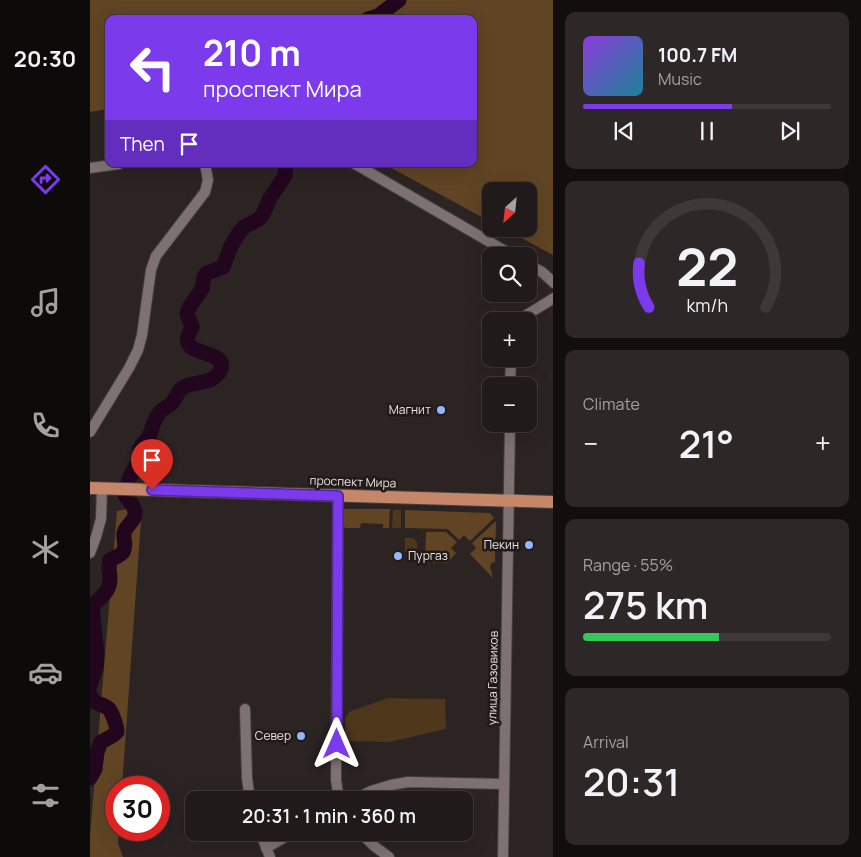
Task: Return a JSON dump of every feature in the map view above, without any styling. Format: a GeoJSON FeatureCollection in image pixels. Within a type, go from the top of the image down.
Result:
{"type":"FeatureCollection","features":[{"type":"Feature","properties":{"kind":"main road","name":"проспект Мира"},"geometry":{"type":"LineString","coordinates":[[101,488],[553,502]]}},
{"type":"Feature","properties":{"kind":"street"},"geometry":{"type":"LineString","coordinates":[[90,168],[105,166]]}},
{"type":"Feature","properties":{"kind":"street"},"geometry":{"type":"LineString","coordinates":[[90,432],[134,358],[142,336],[153,264],[161,250],[205,192],[208,180],[206,167]]}},
{"type":"Feature","properties":{"kind":"street"},"geometry":{"type":"LineString","coordinates":[[361,167],[499,247]]}},
{"type":"Feature","properties":{"kind":"street"},"geometry":{"type":"LineString","coordinates":[[537,269],[553,283]]}},
{"type":"Feature","properties":{"kind":"street"},"geometry":{"type":"LineString","coordinates":[[531,312],[553,299]]}},
{"type":"Feature","properties":{"kind":"street","name":"улица Газовиков"},"geometry":{"type":"LineString","coordinates":[[503,857],[510,432]]}},
{"type":"Feature","properties":{"kind":"street"},"geometry":{"type":"LineString","coordinates":[[90,554],[100,527],[101,488]]}},
{"type":"Feature","properties":{"kind":"street"},"geometry":{"type":"LineString","coordinates":[[338,496],[336,780],[338,791]]}},
{"type":"Feature","properties":{"kind":"street"},"geometry":{"type":"LineString","coordinates":[[245,710],[249,791]]}},
{"type":"Feature","properties":{"kind":"street"},"geometry":{"type":"LineString","coordinates":[[370,791],[408,782],[504,784]]}},
{"type":"Feature","properties":{"kind":"street"},"geometry":{"type":"LineString","coordinates":[[263,841],[268,853],[283,841]]}},
{"type":"Feature","properties":{"kind":"street"},"geometry":{"type":"LineString","coordinates":[[369,841],[389,857]]}},
{"type":"Feature","properties":{"kind":"shaded area"},"geometry":{"type":"Polygon","coordinates":[[[90,0],[553,0],[553,255],[522,238],[538,238],[538,182],[482,182],[482,217],[390,167],[477,167],[477,15],[105,15],[105,110],[90,112],[90,0]]]}},
{"type":"Feature","properties":{"kind":"shaded area"},"geometry":{"type":"Polygon","coordinates":[[[142,506],[123,776],[105,776],[105,841],[118,841],[123,857],[90,857],[90,836],[117,511],[142,506]]]}},
{"type":"Feature","properties":{"kind":"shaded area"},"geometry":{"type":"Polygon","coordinates":[[[343,509],[390,509],[389,528],[383,528],[383,524],[361,523],[360,528],[345,528],[343,525],[343,509]]]}},
{"type":"Feature","properties":{"kind":"shaded area"},"geometry":{"type":"Polygon","coordinates":[[[393,510],[401,510],[401,528],[392,528],[393,510]]]}},
{"type":"Feature","properties":{"kind":"shaded area"},"geometry":{"type":"Polygon","coordinates":[[[405,510],[490,513],[494,518],[470,541],[464,535],[459,540],[448,529],[405,528],[405,510]]]}},
{"type":"Feature","properties":{"kind":"shaded area"},"geometry":{"type":"Polygon","coordinates":[[[496,521],[495,562],[491,563],[490,567],[493,578],[470,554],[476,548],[472,543],[496,521]]]}},
{"type":"Feature","properties":{"kind":"shaded area"},"geometry":{"type":"Polygon","coordinates":[[[426,532],[446,532],[457,542],[451,548],[456,553],[447,563],[425,562],[426,532]]]}},
{"type":"Feature","properties":{"kind":"shaded area"},"geometry":{"type":"Polygon","coordinates":[[[405,538],[414,538],[417,543],[417,553],[405,552],[405,538]]]}},
{"type":"Feature","properties":{"kind":"shaded area"},"geometry":{"type":"Polygon","coordinates":[[[388,698],[445,699],[446,729],[389,742],[345,741],[345,718],[349,712],[388,698]]]}},
{"type":"Feature","properties":{"kind":"waterway"},"geometry":{"type":"LineString","coordinates":[[379,15],[399,0]]}},
{"type":"Feature","properties":{"kind":"waterway"},"geometry":{"type":"LineString","coordinates":[[90,686],[96,668],[97,655],[92,607],[108,588],[110,560],[123,552],[125,547],[124,533],[135,515],[134,508],[125,495],[130,478],[138,462],[140,448],[148,438],[158,415],[172,403],[181,389],[190,384],[213,378],[220,371],[222,365],[220,360],[215,357],[190,346],[188,336],[192,327],[187,314],[190,306],[202,289],[204,277],[207,273],[223,267],[231,246],[239,233],[244,227],[259,219],[263,214],[270,198],[285,176],[286,167]]}},
{"type":"Feature","properties":{"kind":"waterway"},"geometry":{"type":"LineString","coordinates":[[90,695],[96,703],[109,709],[117,732],[101,742],[97,752],[95,769],[90,778]]}},
{"type":"Feature","properties":{"kind":"place","name":"Магнит"},"geometry":{"type":"Point","coordinates":[441,410]}},
{"type":"Feature","properties":{"kind":"place","name":"Пекин"},"geometry":{"type":"Point","coordinates":[529,545]}},
{"type":"Feature","properties":{"kind":"place","name":"Пургаз"},"geometry":{"type":"Point","coordinates":[398,556]}},
{"type":"Feature","properties":{"kind":"place","name":"Север"},"geometry":{"type":"Point","coordinates":[301,736]}},
{"type":"Feature","properties":{"kind":"route"},"geometry":{"type":"LineString","coordinates":[[152,490],[338,496],[337,744]]}}]}
